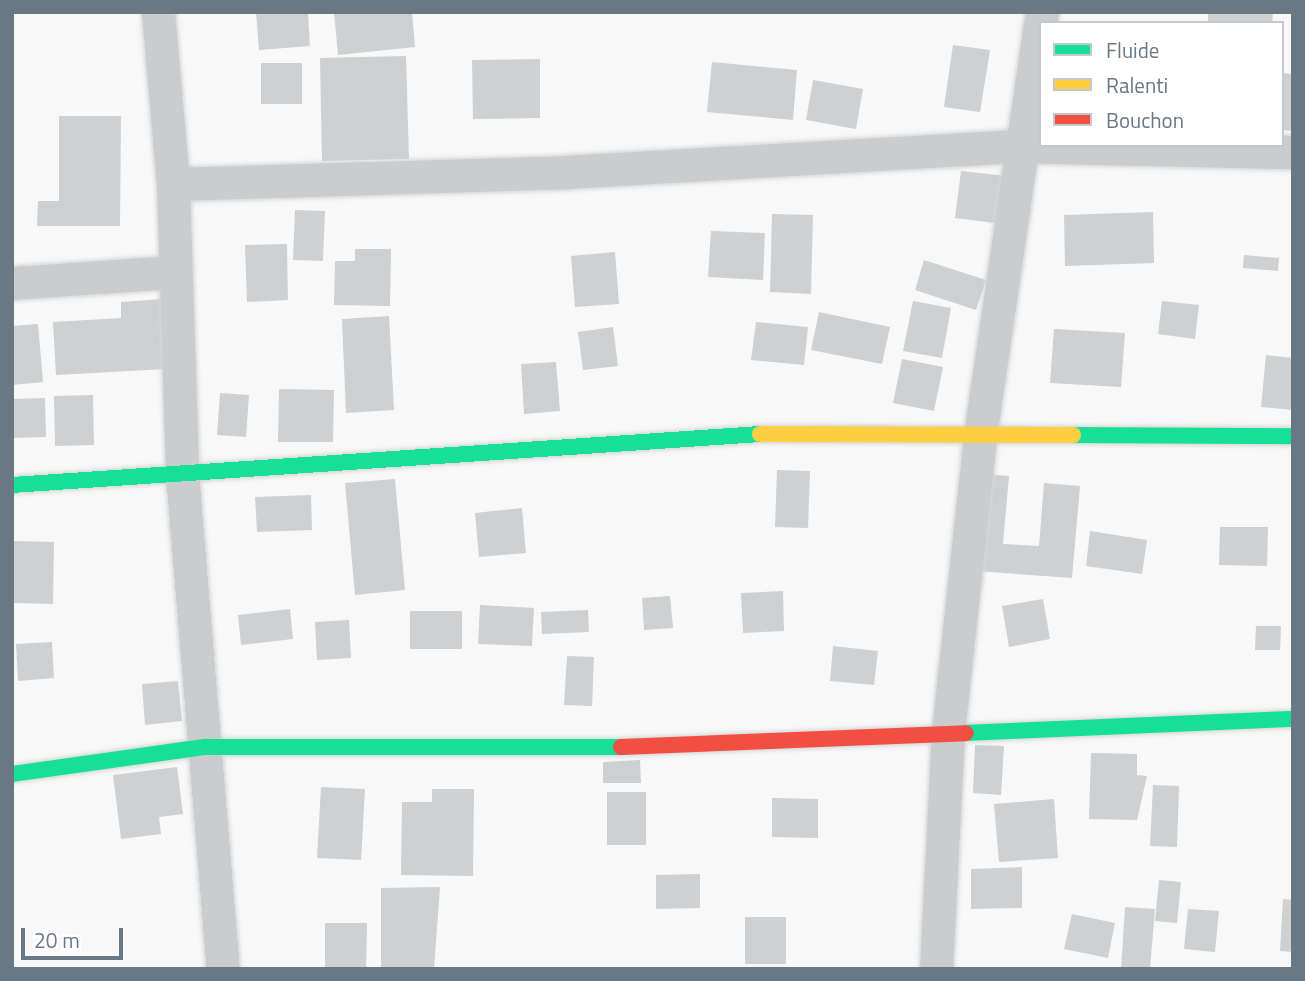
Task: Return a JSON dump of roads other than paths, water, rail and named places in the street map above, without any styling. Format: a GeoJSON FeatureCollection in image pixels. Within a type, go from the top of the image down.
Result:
{"type":"FeatureCollection","features":[{"type":"Feature","properties":{"kind":"street"},"geometry":{"type":"LineString","coordinates":[[158,12],[173,184],[182,473],[223,969]]}},
{"type":"Feature","properties":{"kind":"street"},"geometry":{"type":"LineString","coordinates":[[936,969],[948,732],[980,436],[1019,146],[1039,29]]}},
{"type":"Feature","properties":{"kind":"street"},"geometry":{"type":"LineString","coordinates":[[173,184],[566,172],[1039,146]]}},
{"type":"Feature","properties":{"kind":"street"},"geometry":{"type":"LineString","coordinates":[[1065,147],[1293,152]]}},
{"type":"Feature","properties":{"kind":"street"},"geometry":{"type":"LineString","coordinates":[[12,283],[174,272]]}},
{"type":"Feature","properties":{"kind":"street"},"geometry":{"type":"LineString","coordinates":[[12,485],[707,434],[1293,436]]}},
{"type":"Feature","properties":{"kind":"street"},"geometry":{"type":"LineString","coordinates":[[12,774],[205,747],[624,747],[1293,719]]}}]}
